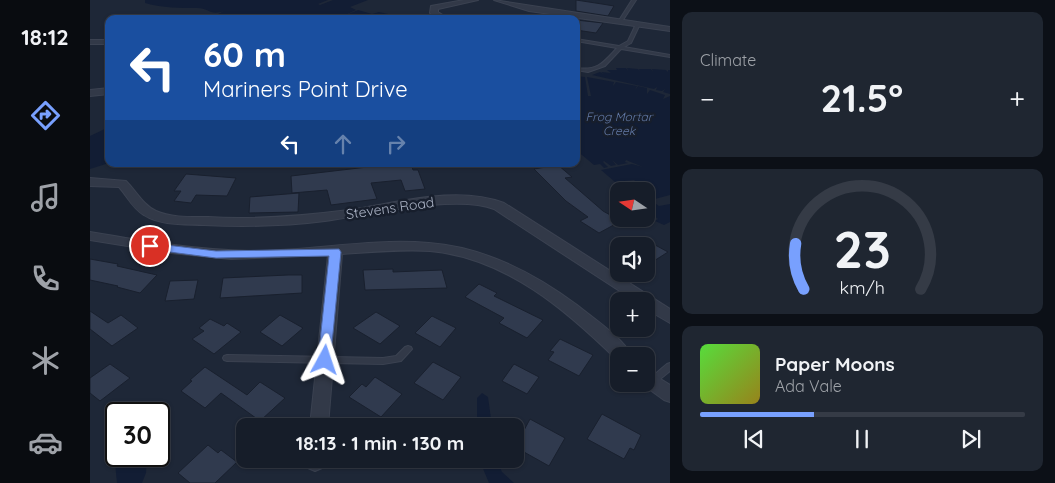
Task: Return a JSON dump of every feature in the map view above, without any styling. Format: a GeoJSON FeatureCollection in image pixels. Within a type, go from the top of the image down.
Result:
{"type":"FeatureCollection","features":[{"type":"Feature","properties":{"kind":"street"},"geometry":{"type":"LineString","coordinates":[[438,15],[434,13],[434,8],[475,0]]}},
{"type":"Feature","properties":{"kind":"street"},"geometry":{"type":"LineString","coordinates":[[497,0],[528,9],[570,15]]}},
{"type":"Feature","properties":{"kind":"street"},"geometry":{"type":"LineString","coordinates":[[519,15],[528,9]]}},
{"type":"Feature","properties":{"kind":"street"},"geometry":{"type":"LineString","coordinates":[[580,16],[670,29]]}},
{"type":"Feature","properties":{"kind":"street"},"geometry":{"type":"LineString","coordinates":[[90,42],[105,42]]}},
{"type":"Feature","properties":{"kind":"street"},"geometry":{"type":"LineString","coordinates":[[90,93],[105,91]]}},
{"type":"Feature","properties":{"kind":"street","name":"Stevens Road"},"geometry":{"type":"LineString","coordinates":[[90,182],[122,184],[137,199],[141,207],[150,214],[182,220],[241,224],[273,223],[446,200],[488,201],[499,206],[670,317]]}},
{"type":"Feature","properties":{"kind":"street"},"geometry":{"type":"LineString","coordinates":[[90,236],[198,254],[252,255],[430,247],[466,253],[513,271],[587,320],[615,347]]}},
{"type":"Feature","properties":{"kind":"street"},"geometry":{"type":"LineString","coordinates":[[320,418],[335,252]]}},
{"type":"Feature","properties":{"kind":"street"},"geometry":{"type":"LineString","coordinates":[[655,384],[670,395]]}},
{"type":"Feature","properties":{"kind":"lane"},"geometry":{"type":"LineString","coordinates":[[620,22],[634,0]]}},
{"type":"Feature","properties":{"kind":"lane"},"geometry":{"type":"LineString","coordinates":[[580,69],[588,70],[603,65],[620,47],[630,42],[638,24]]}},
{"type":"Feature","properties":{"kind":"lane"},"geometry":{"type":"LineString","coordinates":[[580,41],[670,56]]}},
{"type":"Feature","properties":{"kind":"lane"},"geometry":{"type":"LineString","coordinates":[[227,358],[383,361],[398,359],[408,349]]}},
{"type":"Feature","properties":{"kind":"lane"},"geometry":{"type":"LineString","coordinates":[[655,376],[670,366]]}},
{"type":"Feature","properties":{"kind":"water"},"geometry":{"type":"Polygon","coordinates":[[[145,0],[328,0],[318,4],[320,5],[333,0],[368,0],[350,7],[356,10],[345,15],[216,15],[224,11],[216,13],[201,8],[158,6],[145,3],[145,0]]]}},
{"type":"Feature","properties":{"kind":"water"},"geometry":{"type":"Polygon","coordinates":[[[358,10],[372,14],[379,12],[388,14],[346,15],[358,10]]]}},
{"type":"Feature","properties":{"kind":"water","name":"Frog Mortar Creek"},"geometry":{"type":"Polygon","coordinates":[[[616,68],[626,68],[628,71],[627,68],[640,71],[639,69],[651,69],[653,72],[652,69],[666,70],[668,72],[670,70],[670,94],[663,92],[665,89],[662,91],[656,90],[657,87],[654,89],[592,75],[600,72],[605,75],[601,72],[611,73],[607,70],[617,70],[616,68]]]}},
{"type":"Feature","properties":{"kind":"water","name":"Frog Mortar Creek"},"geometry":{"type":"Polygon","coordinates":[[[580,76],[585,77],[588,96],[591,96],[587,77],[614,82],[613,86],[616,82],[637,86],[635,90],[638,86],[647,88],[647,94],[650,90],[665,95],[663,99],[670,96],[670,195],[655,199],[655,182],[636,182],[634,180],[615,182],[601,170],[632,164],[643,167],[626,160],[625,162],[628,163],[618,165],[612,160],[616,165],[611,166],[604,161],[608,167],[604,168],[600,164],[594,165],[580,153],[580,76]]]}},
{"type":"Feature","properties":{"kind":"water"},"geometry":{"type":"Polygon","coordinates":[[[105,129],[105,164],[90,169],[90,136],[105,129]]]}},
{"type":"Feature","properties":{"kind":"water"},"geometry":{"type":"Polygon","coordinates":[[[655,204],[659,206],[670,204],[670,222],[664,225],[655,221],[658,219],[655,216],[655,204]]]}},
{"type":"Feature","properties":{"kind":"water"},"geometry":{"type":"Polygon","coordinates":[[[482,393],[488,397],[491,418],[477,418],[477,398],[482,393]]]}},
{"type":"Feature","properties":{"kind":"water"},"geometry":{"type":"Polygon","coordinates":[[[115,467],[146,467],[142,483],[117,483],[115,467]]]}},
{"type":"Feature","properties":{"kind":"water"},"geometry":{"type":"Polygon","coordinates":[[[483,468],[500,468],[514,483],[489,483],[483,468]]]}},
{"type":"Feature","properties":{"kind":"building"},"geometry":{"type":"Polygon","coordinates":[[[576,0],[614,6],[608,16],[576,11],[576,0]]]}},
{"type":"Feature","properties":{"kind":"building"},"geometry":{"type":"Polygon","coordinates":[[[580,20],[603,23],[596,33],[580,31],[580,20]]]}},
{"type":"Feature","properties":{"kind":"building"},"geometry":{"type":"Polygon","coordinates":[[[368,167],[412,167],[413,170],[418,170],[425,189],[405,191],[401,180],[371,183],[377,199],[331,205],[327,190],[292,193],[291,176],[368,167]]]}},
{"type":"Feature","properties":{"kind":"building"},"geometry":{"type":"Polygon","coordinates":[[[560,167],[572,177],[565,178],[610,215],[610,227],[599,233],[580,221],[588,217],[566,201],[534,169],[560,167]]]}},
{"type":"Feature","properties":{"kind":"building"},"geometry":{"type":"Polygon","coordinates":[[[186,174],[236,178],[227,196],[196,195],[191,203],[174,201],[181,191],[174,191],[186,174]]]}},
{"type":"Feature","properties":{"kind":"building"},"geometry":{"type":"Polygon","coordinates":[[[299,193],[298,212],[249,213],[250,197],[299,193]]]}},
{"type":"Feature","properties":{"kind":"building"},"geometry":{"type":"Polygon","coordinates":[[[655,245],[668,252],[655,260],[655,245]]]}},
{"type":"Feature","properties":{"kind":"building"},"geometry":{"type":"Polygon","coordinates":[[[90,259],[118,264],[117,266],[157,275],[140,293],[90,280],[90,259]]]}},
{"type":"Feature","properties":{"kind":"building"},"geometry":{"type":"Polygon","coordinates":[[[393,269],[393,272],[442,270],[447,288],[365,290],[363,270],[393,269]]]}},
{"type":"Feature","properties":{"kind":"building"},"geometry":{"type":"Polygon","coordinates":[[[302,275],[302,293],[220,298],[223,278],[302,275]]]}},
{"type":"Feature","properties":{"kind":"building"},"geometry":{"type":"Polygon","coordinates":[[[198,280],[194,299],[165,301],[170,281],[198,280]]]}},
{"type":"Feature","properties":{"kind":"building"},"geometry":{"type":"Polygon","coordinates":[[[479,284],[497,293],[494,296],[543,320],[527,338],[499,323],[504,318],[465,297],[479,284]]]}},
{"type":"Feature","properties":{"kind":"building"},"geometry":{"type":"Polygon","coordinates":[[[90,311],[108,323],[121,315],[138,328],[112,346],[90,329],[90,311]]]}},
{"type":"Feature","properties":{"kind":"building"},"geometry":{"type":"Polygon","coordinates":[[[376,312],[400,326],[380,344],[353,328],[376,312]]]}},
{"type":"Feature","properties":{"kind":"building"},"geometry":{"type":"Polygon","coordinates":[[[280,315],[303,328],[282,346],[260,332],[280,315]]]}},
{"type":"Feature","properties":{"kind":"building"},"geometry":{"type":"Polygon","coordinates":[[[432,316],[456,328],[440,347],[415,333],[432,316]]]}},
{"type":"Feature","properties":{"kind":"building"},"geometry":{"type":"Polygon","coordinates":[[[210,319],[224,326],[227,323],[241,332],[214,354],[192,339],[204,331],[199,328],[210,319]]]}},
{"type":"Feature","properties":{"kind":"building"},"geometry":{"type":"Polygon","coordinates":[[[560,339],[593,355],[579,376],[548,360],[554,352],[550,351],[560,339]]]}},
{"type":"Feature","properties":{"kind":"building"},"geometry":{"type":"Polygon","coordinates":[[[433,362],[461,377],[443,400],[414,383],[433,362]]]}},
{"type":"Feature","properties":{"kind":"building"},"geometry":{"type":"Polygon","coordinates":[[[110,364],[130,378],[100,401],[90,393],[90,378],[110,364]]]}},
{"type":"Feature","properties":{"kind":"building"},"geometry":{"type":"Polygon","coordinates":[[[514,364],[539,377],[527,394],[502,381],[514,364]]]}},
{"type":"Feature","properties":{"kind":"building"},"geometry":{"type":"Polygon","coordinates":[[[205,367],[247,395],[260,382],[285,398],[263,418],[256,418],[221,393],[205,408],[181,391],[192,381],[190,380],[205,367]]]}},
{"type":"Feature","properties":{"kind":"building"},"geometry":{"type":"Polygon","coordinates":[[[375,377],[402,394],[381,417],[349,397],[362,384],[366,387],[375,377]]]}},
{"type":"Feature","properties":{"kind":"building"},"geometry":{"type":"Polygon","coordinates":[[[602,414],[641,435],[634,450],[630,448],[624,459],[587,439],[602,414]]]}},
{"type":"Feature","properties":{"kind":"building"},"geometry":{"type":"Polygon","coordinates":[[[530,419],[565,438],[549,466],[524,452],[524,430],[530,419]]]}},
{"type":"Feature","properties":{"kind":"building"},"geometry":{"type":"Polygon","coordinates":[[[208,445],[218,453],[221,450],[236,461],[215,483],[190,483],[178,473],[208,445]]]}},
{"type":"Feature","properties":{"kind":"route"},"geometry":{"type":"LineString","coordinates":[[150,246],[198,254],[252,255],[335,252],[325,360]]}}]}
